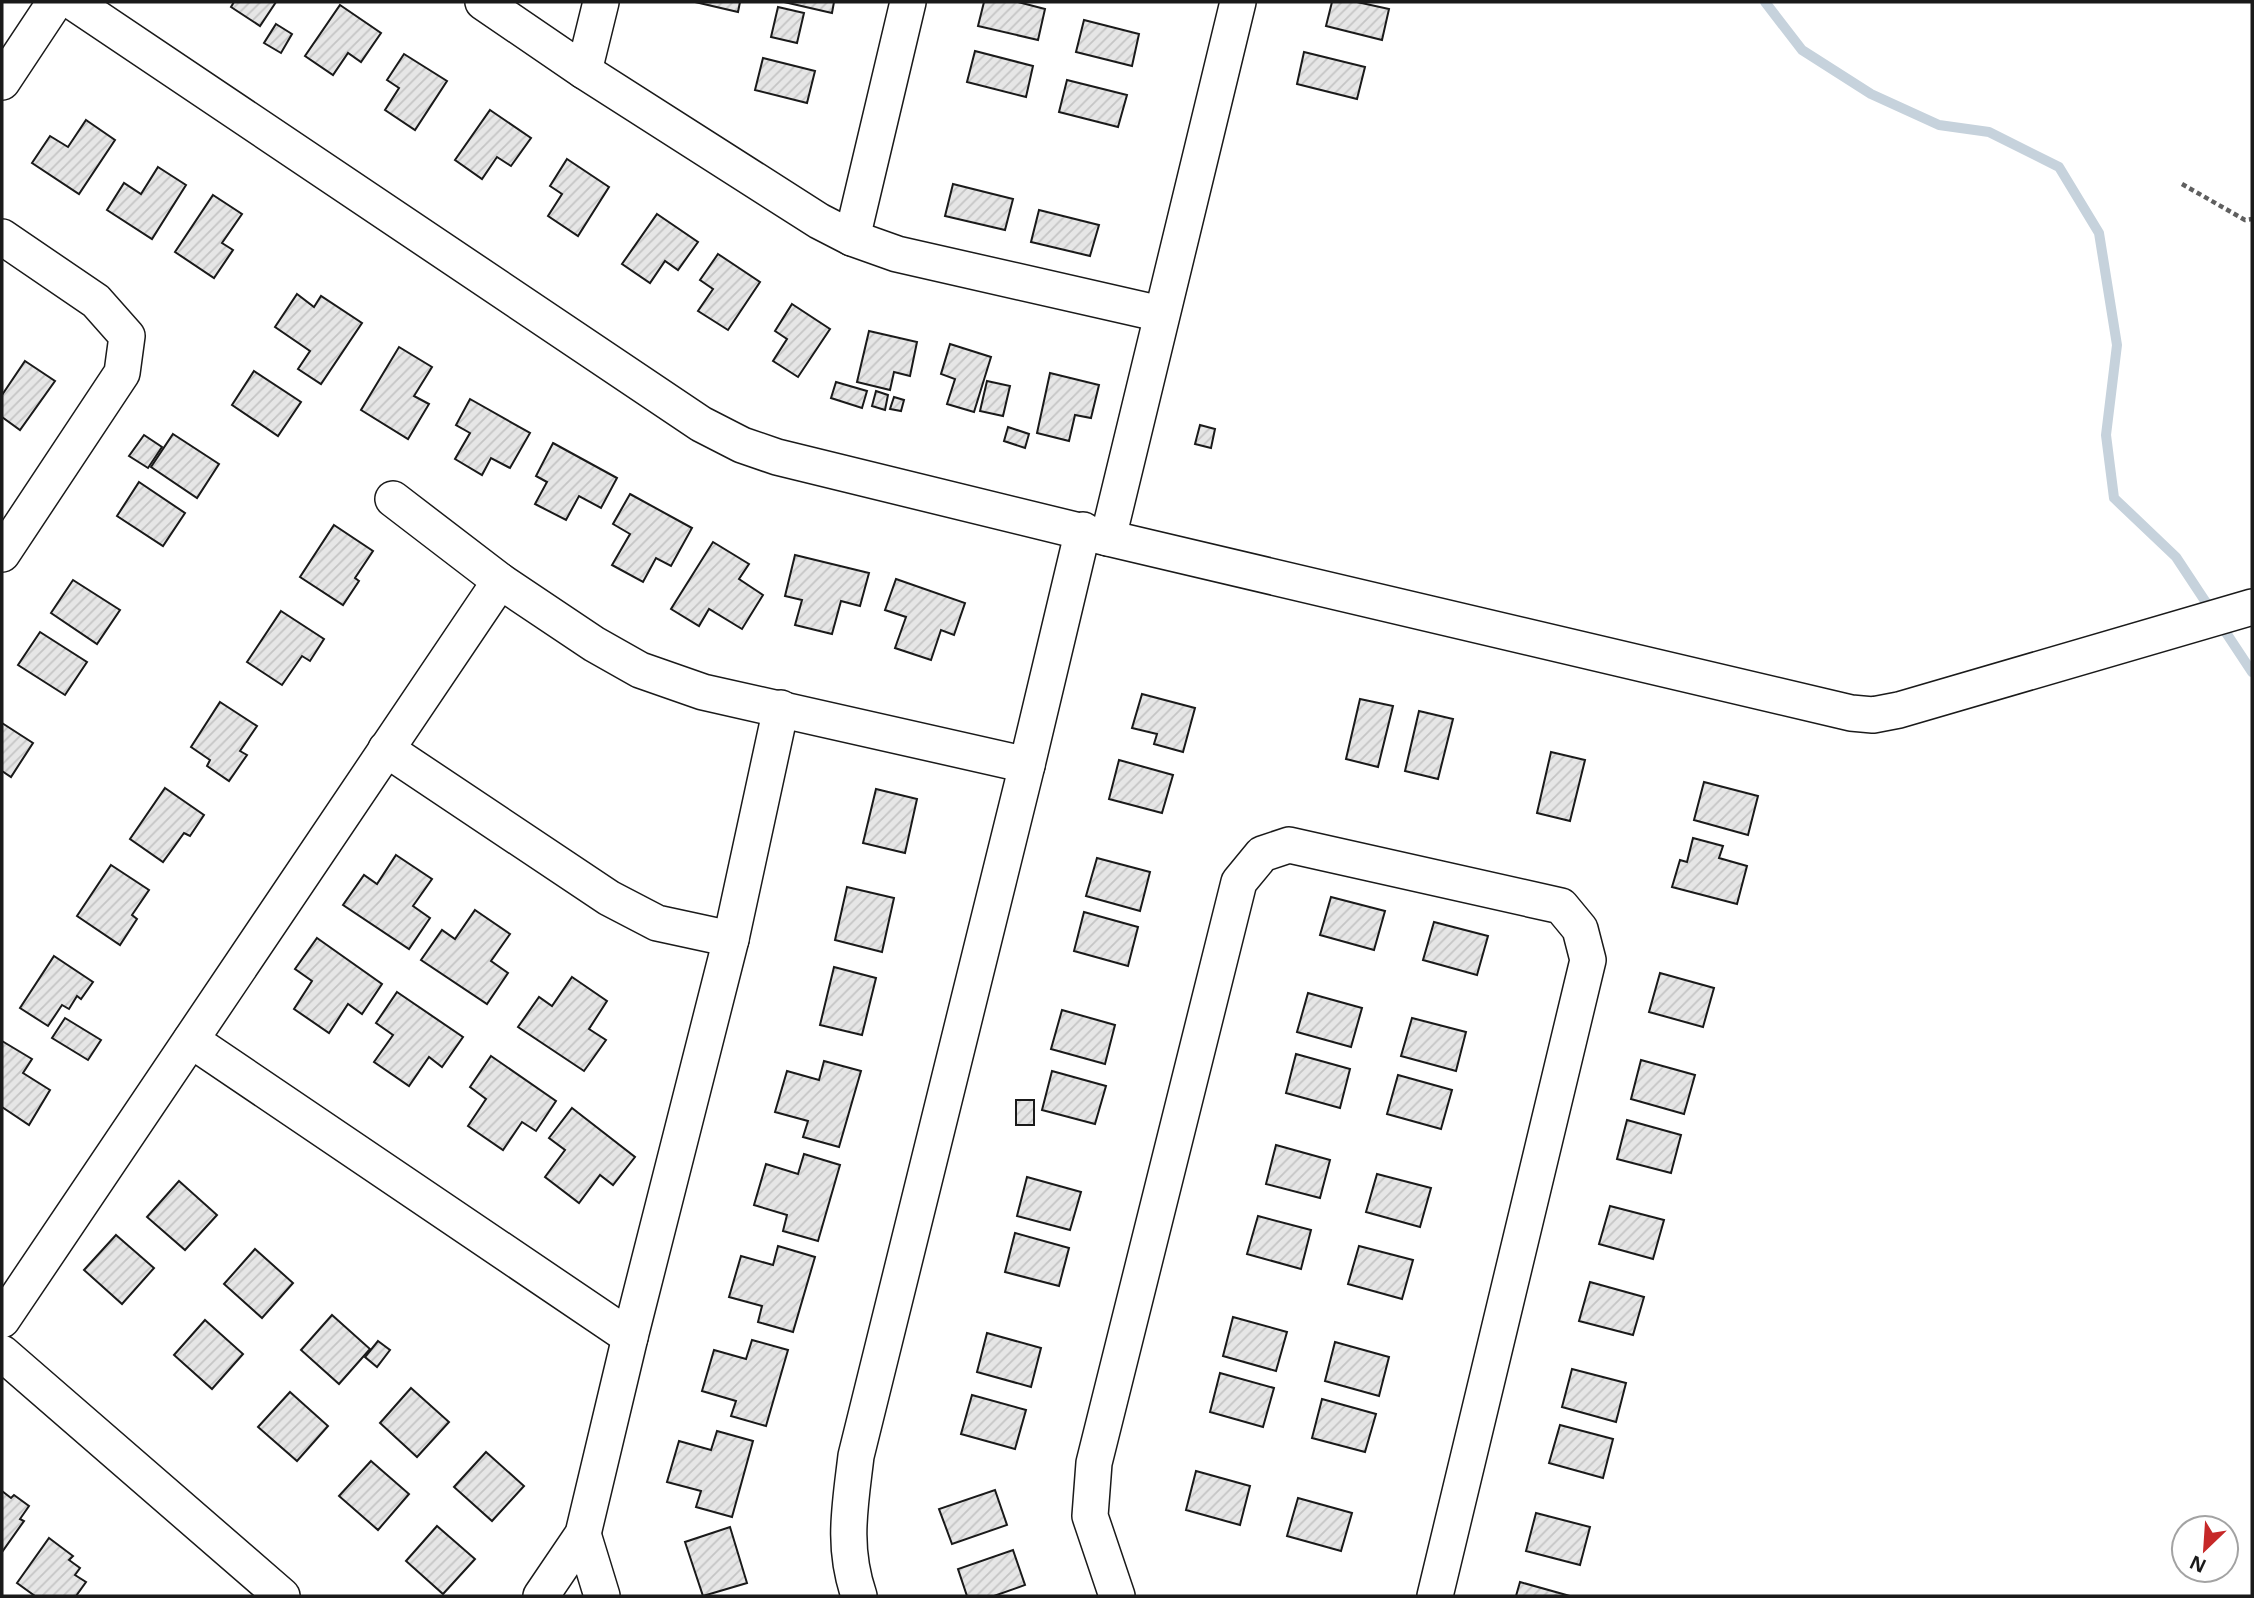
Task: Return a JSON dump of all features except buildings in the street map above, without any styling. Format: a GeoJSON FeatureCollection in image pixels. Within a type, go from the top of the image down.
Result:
{"type":"FeatureCollection","features":[{"type":"Feature","properties":{"kind":"street"},"geometry":{"type":"LineString","coordinates":[[2,82],[55,2]]}},
{"type":"Feature","properties":{"kind":"street"},"geometry":{"type":"LineString","coordinates":[[74,2],[701,424],[742,445],[777,457],[1851,713],[1873,715],[1899,710],[2242,610]]}},
{"type":"Feature","properties":{"kind":"street"},"geometry":{"type":"LineString","coordinates":[[483,2],[584,71],[819,221],[852,238],[897,254],[1161,314]]}},
{"type":"Feature","properties":{"kind":"street"},"geometry":{"type":"LineString","coordinates":[[584,71],[601,2]]}},
{"type":"Feature","properties":{"kind":"street"},"geometry":{"type":"LineString","coordinates":[[852,238],[908,2]]}},
{"type":"Feature","properties":{"kind":"street"},"geometry":{"type":"LineString","coordinates":[[859,1596],[847,1530],[856,1456],[1027,765],[1161,314],[1238,2]]}},
{"type":"Feature","properties":{"kind":"street"},"geometry":{"type":"LineString","coordinates":[[2,237],[96,301],[127,336],[121,373],[2,554]]}},
{"type":"Feature","properties":{"kind":"street"},"geometry":{"type":"LineString","coordinates":[[393,499],[500,582],[594,644],[640,670],[703,692],[1027,765]]}},
{"type":"Feature","properties":{"kind":"street"},"geometry":{"type":"LineString","coordinates":[[2,1320],[500,582]]}},
{"type":"Feature","properties":{"kind":"street"},"geometry":{"type":"LineString","coordinates":[[541,1596],[583,1534],[731,939],[781,708]]}},
{"type":"Feature","properties":{"kind":"street"},"geometry":{"type":"LineString","coordinates":[[386,749],[609,898],[657,923],[731,939]]}},
{"type":"Feature","properties":{"kind":"street"},"geometry":{"type":"LineString","coordinates":[[1116,1596],[1090,1517],[1094,1463],[1239,882],[1262,853],[1289,845],[1560,906],[1580,929],[1588,960],[1435,1596]]}},
{"type":"Feature","properties":{"kind":"street"},"geometry":{"type":"LineString","coordinates":[[191,1040],[630,1337]]}},
{"type":"Feature","properties":{"kind":"street"},"geometry":{"type":"LineString","coordinates":[[2,1353],[282,1596]]}},
{"type":"Feature","properties":{"kind":"street"},"geometry":{"type":"LineString","coordinates":[[583,1534],[602,1596]]}},
{"type":"Feature","properties":{"kind":"path"},"geometry":{"type":"LineString","coordinates":[[2182,184],[2245,220],[2252,219]]}},
{"type":"Feature","properties":{"kind":"waterway"},"geometry":{"type":"LineString","coordinates":[[1765,2],[1802,50],[1871,94],[1939,125],[1989,132],[2059,167],[2099,233],[2117,345],[2106,435],[2114,498],[2176,557],[2252,672]]}}]}
